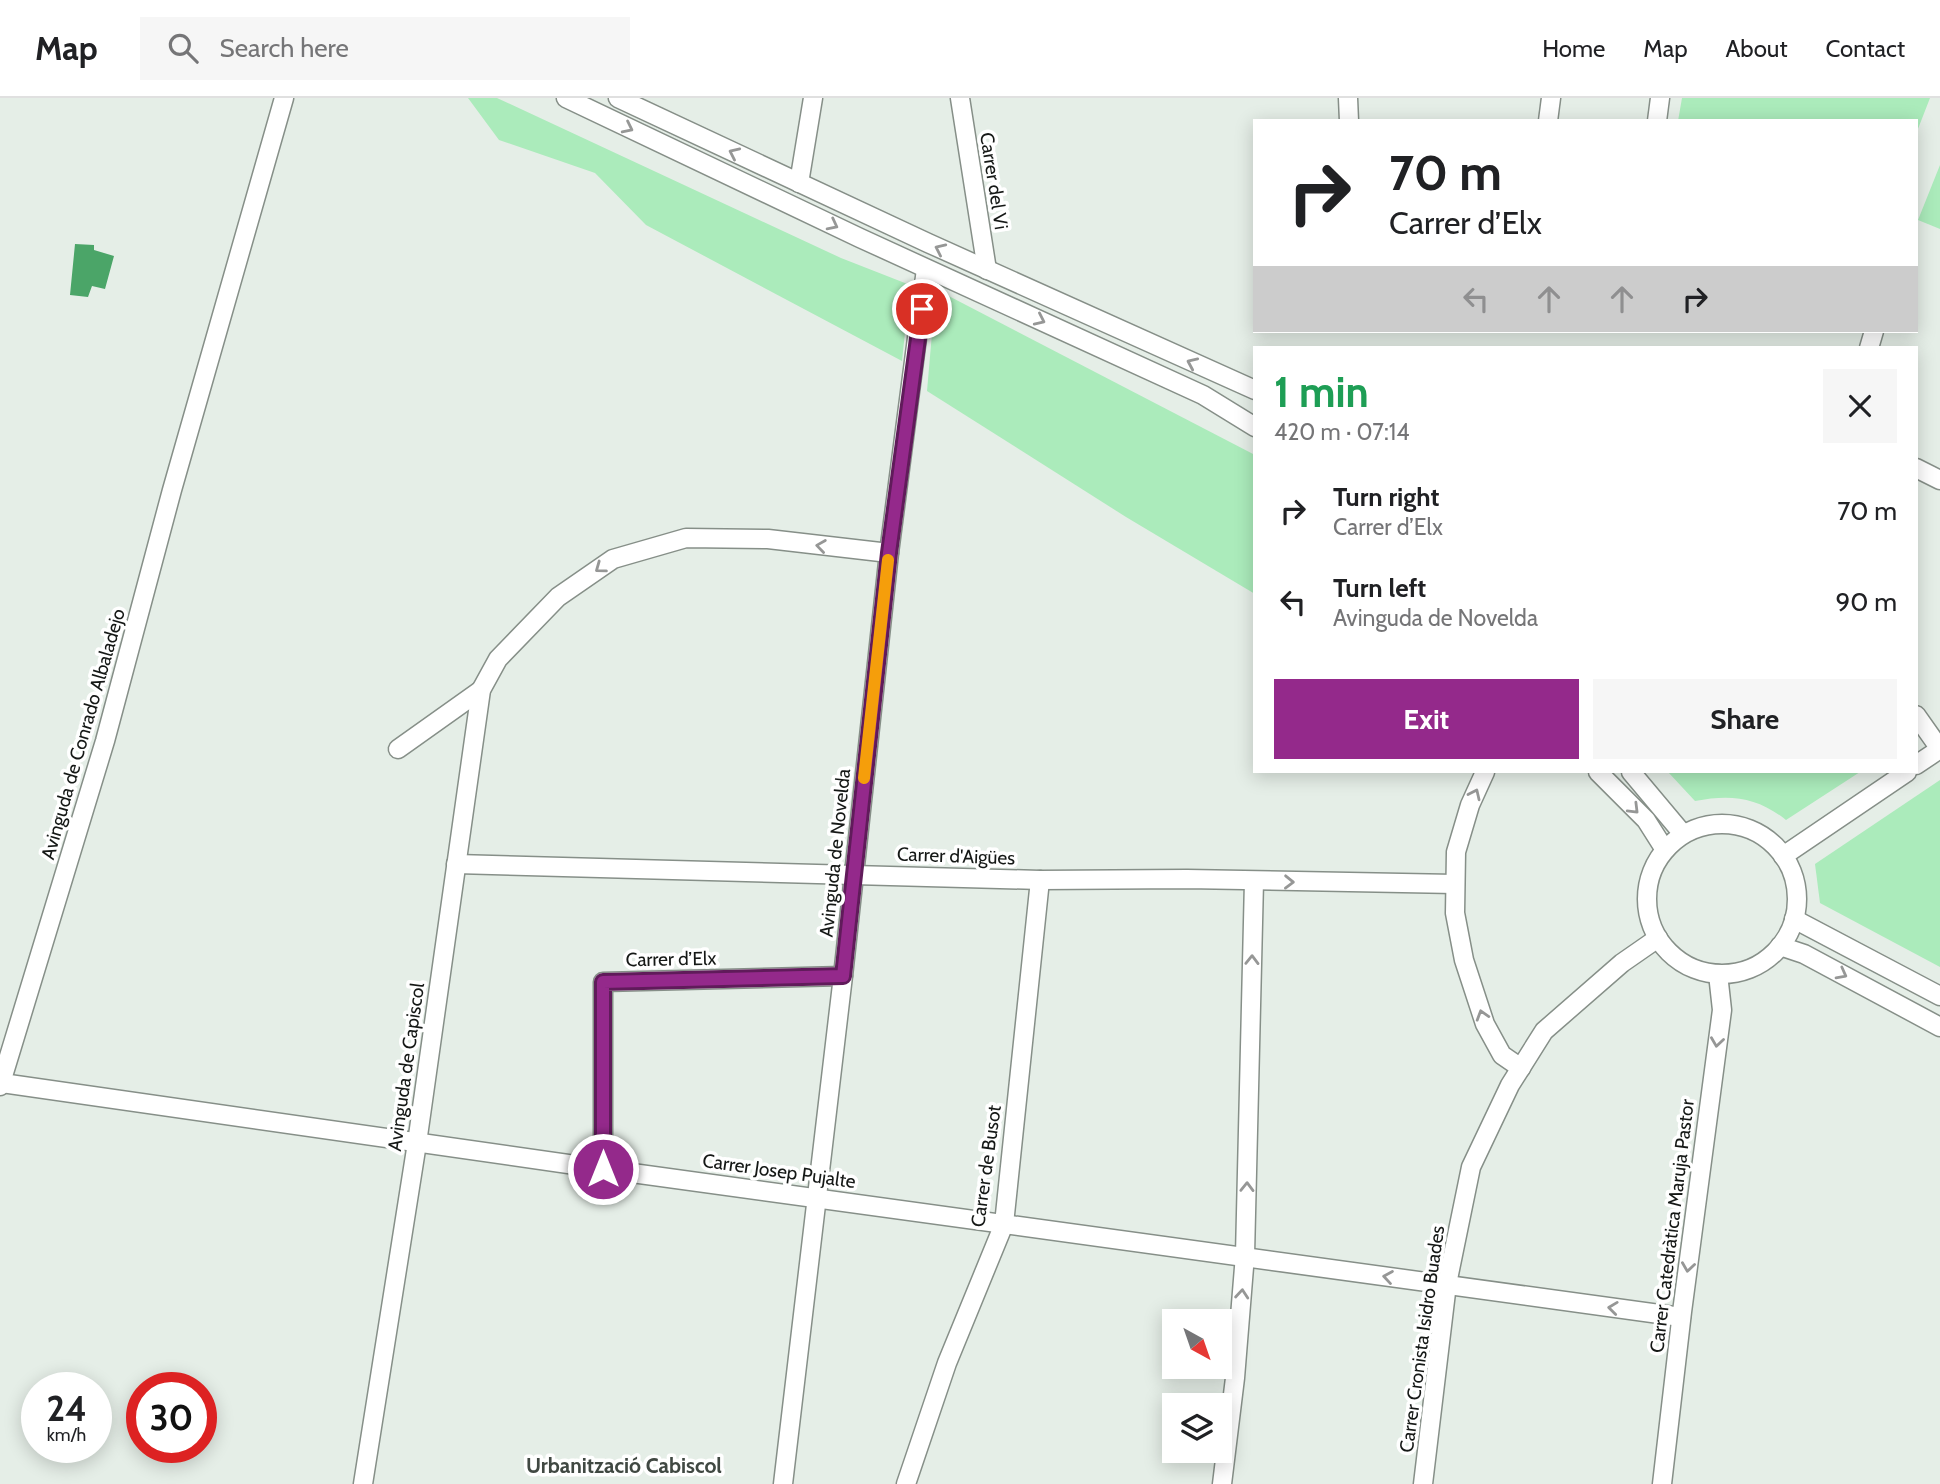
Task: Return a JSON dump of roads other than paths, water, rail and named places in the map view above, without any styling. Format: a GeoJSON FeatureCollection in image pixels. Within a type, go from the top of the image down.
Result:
{"type":"FeatureCollection","features":[{"type":"Feature","properties":{"kind":"street","name":"Avinguda de Conrado Albaladejo"},"geometry":{"type":"LineString","coordinates":[[284,98],[172,490],[105,741],[1,1084],[308,1126]]}},
{"type":"Feature","properties":{"kind":"street"},"geometry":{"type":"LineString","coordinates":[[566,98],[926,269],[1203,395],[1253,425]]}},
{"type":"Feature","properties":{"kind":"street"},"geometry":{"type":"LineString","coordinates":[[618,98],[987,270],[1253,389]]}},
{"type":"Feature","properties":{"kind":"street"},"geometry":{"type":"LineString","coordinates":[[799,183],[813,98]]}},
{"type":"Feature","properties":{"kind":"street","name":"Carrer del Vi"},"geometry":{"type":"LineString","coordinates":[[960,98],[987,270]]}},
{"type":"Feature","properties":{"kind":"street"},"geometry":{"type":"LineString","coordinates":[[1348,98],[1349,119]]}},
{"type":"Feature","properties":{"kind":"street"},"geometry":{"type":"LineString","coordinates":[[1548,119],[1550,98]]}},
{"type":"Feature","properties":{"kind":"street"},"geometry":{"type":"LineString","coordinates":[[1657,119],[1660,98]]}},
{"type":"Feature","properties":{"kind":"street","name":"Avinguda de Novelda"},"geometry":{"type":"LineString","coordinates":[[783,1484],[843,976],[889,553],[926,269]]}},
{"type":"Feature","properties":{"kind":"street"},"geometry":{"type":"LineString","coordinates":[[1918,469],[1940,480]]}},
{"type":"Feature","properties":{"kind":"street","name":"Avinguda de Capiscol"},"geometry":{"type":"LineString","coordinates":[[363,1484],[416,1143],[481,690],[498,659],[558,597],[613,559],[686,538],[768,539],[889,553]]}},
{"type":"Feature","properties":{"kind":"street"},"geometry":{"type":"LineString","coordinates":[[398,749],[481,690]]}},
{"type":"Feature","properties":{"kind":"street"},"geometry":{"type":"LineString","coordinates":[[1918,718],[1940,749],[1918,764]]}},
{"type":"Feature","properties":{"kind":"street"},"geometry":{"type":"LineString","coordinates":[[1485,773],[1470,805],[1455,852],[1455,913],[1464,960],[1485,1024],[1502,1055],[1521,1068]]}},
{"type":"Feature","properties":{"kind":"street"},"geometry":{"type":"LineString","coordinates":[[1599,773],[1646,820],[1665,850]]}},
{"type":"Feature","properties":{"kind":"street"},"geometry":{"type":"LineString","coordinates":[[1632,773],[1683,834]]}},
{"type":"Feature","properties":{"kind":"street"},"geometry":{"type":"LineString","coordinates":[[1783,856],[1905,773]]}},
{"type":"Feature","properties":{"kind":"street"},"geometry":{"type":"LineString","coordinates":[[1710,825],[1738,825],[1763,837],[1783,856],[1791,870],[1796,886],[1794,919],[1780,946],[1752,967],[1718,974],[1694,969],[1674,957],[1658,938],[1648,917],[1646,893],[1652,870],[1665,850],[1683,834],[1710,825]]}},
{"type":"Feature","properties":{"kind":"street","name":"Carrer d'Aigües"},"geometry":{"type":"LineString","coordinates":[[456,864],[1040,880],[1455,884]]}},
{"type":"Feature","properties":{"kind":"street","name":"Carrer de Busot"},"geometry":{"type":"LineString","coordinates":[[906,1484],[947,1363],[1003,1224],[1040,880]]}},
{"type":"Feature","properties":{"kind":"street"},"geometry":{"type":"LineString","coordinates":[[1222,1484],[1235,1378],[1245,1255],[1254,881]]}},
{"type":"Feature","properties":{"kind":"street"},"geometry":{"type":"LineString","coordinates":[[1794,919],[1940,996]]}},
{"type":"Feature","properties":{"kind":"street","name":"Carrer Cronista Isidro Buades"},"geometry":{"type":"LineString","coordinates":[[1423,1484],[1447,1284],[1471,1167],[1510,1085],[1544,1031],[1622,963],[1658,938]]}},
{"type":"Feature","properties":{"kind":"street"},"geometry":{"type":"LineString","coordinates":[[1780,946],[1804,954],[1940,1027]]}},
{"type":"Feature","properties":{"kind":"street","name":"Carrer Catedràtica Maruja Pastor"},"geometry":{"type":"LineString","coordinates":[[1662,1484],[1681,1317],[1722,1010],[1718,974]]}},
{"type":"Feature","properties":{"kind":"street","name":"Carrer d’Elx"},"geometry":{"type":"LineString","coordinates":[[603,1169],[603,982],[843,976]]}},
{"type":"Feature","properties":{"kind":"street","name":"Carrer Josep Pujalte"},"geometry":{"type":"LineString","coordinates":[[308,1126],[1681,1317]]}},
{"type":"Feature","properties":{"kind":"district","name":"Urbanització Cabiscol"},"geometry":{"type":"Point","coordinates":[624,1465]}}]}
